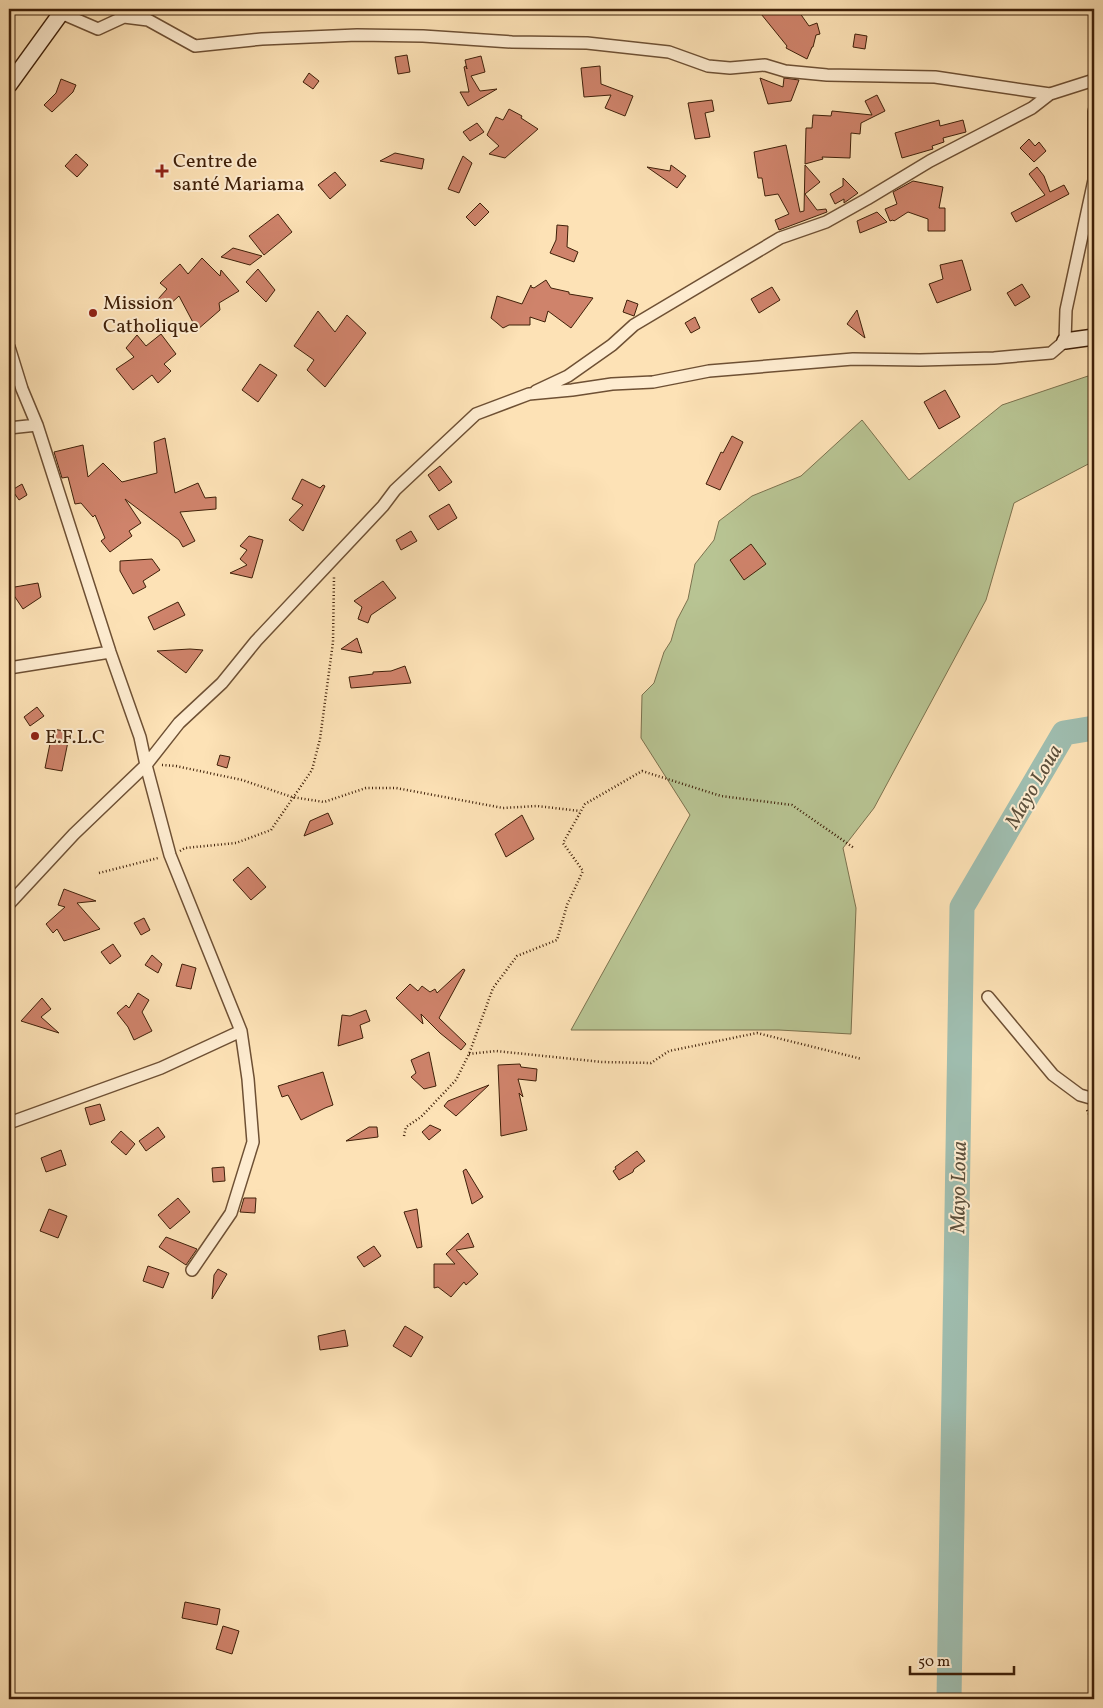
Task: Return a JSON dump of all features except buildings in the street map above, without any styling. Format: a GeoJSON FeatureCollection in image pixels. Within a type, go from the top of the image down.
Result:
{"type":"FeatureCollection","features":[{"type":"Feature","properties":{"kind":"main road"},"geometry":{"type":"LineString","coordinates":[[9,85],[63,11]]}},
{"type":"Feature","properties":{"kind":"main road"},"geometry":{"type":"LineString","coordinates":[[1065,341],[1094,337]]}},
{"type":"Feature","properties":{"kind":"street"},"geometry":{"type":"LineString","coordinates":[[63,11],[98,29],[124,16],[148,20],[195,46],[262,39],[358,35],[423,36],[512,42],[587,43],[669,52],[708,66],[730,68],[765,65],[785,70],[827,74],[935,78],[1050,94]]}},
{"type":"Feature","properties":{"kind":"street"},"geometry":{"type":"LineString","coordinates":[[9,904],[74,834],[146,765],[179,723],[222,683],[256,641],[384,506],[395,490],[476,414],[529,394],[568,376],[612,344],[634,325],[780,238],[826,222],[930,161],[1032,108],[1050,94],[1094,80]]}},
{"type":"Feature","properties":{"kind":"street"},"geometry":{"type":"LineString","coordinates":[[529,394],[612,384],[653,382],[709,371],[853,359],[994,358],[1051,352],[1065,341],[1066,310],[1094,180],[1094,111]]}},
{"type":"Feature","properties":{"kind":"street"},"geometry":{"type":"LineString","coordinates":[[9,347],[22,389],[37,425],[110,652],[140,737],[170,855],[241,1031],[248,1079],[253,1142],[231,1213],[192,1270]]}},
{"type":"Feature","properties":{"kind":"street"},"geometry":{"type":"LineString","coordinates":[[9,428],[37,425]]}},
{"type":"Feature","properties":{"kind":"street"},"geometry":{"type":"LineString","coordinates":[[9,668],[110,652]]}},
{"type":"Feature","properties":{"kind":"street"},"geometry":{"type":"LineString","coordinates":[[988,997],[1053,1075],[1080,1095],[1094,1099]]}},
{"type":"Feature","properties":{"kind":"street"},"geometry":{"type":"LineString","coordinates":[[9,1123],[162,1068],[241,1031]]}},
{"type":"Feature","properties":{"kind":"path"},"geometry":{"type":"LineString","coordinates":[[99,873],[170,855],[185,848],[236,844],[272,830],[312,770],[320,739],[333,642],[336,555]]}},
{"type":"Feature","properties":{"kind":"path"},"geometry":{"type":"LineString","coordinates":[[146,765],[176,766],[242,780],[292,798],[324,802],[366,788],[396,788],[503,808],[537,806],[580,811]]}},
{"type":"Feature","properties":{"kind":"path"},"geometry":{"type":"LineString","coordinates":[[404,1136],[406,1127],[421,1117],[456,1080],[469,1054],[493,988],[517,956],[557,940],[567,905],[583,871],[563,842],[585,804],[642,771],[721,796],[792,805],[854,848]]}},
{"type":"Feature","properties":{"kind":"path"},"geometry":{"type":"LineString","coordinates":[[469,1054],[496,1051],[602,1062],[651,1063],[669,1051],[757,1033],[862,1059]]}},
{"type":"Feature","properties":{"kind":"green space"},"geometry":{"type":"Polygon","coordinates":[[[1094,374],[1094,461],[1014,503],[986,600],[874,808],[843,848],[856,908],[851,1034],[779,1030],[571,1030],[690,815],[641,738],[642,695],[654,683],[664,652],[671,641],[677,620],[688,599],[695,564],[714,540],[719,521],[752,496],[801,476],[862,420],[909,480],[1002,405],[1094,374]]]}},
{"type":"Feature","properties":{"kind":"waterway","name":"Mayo Loua"},"geometry":{"type":"LineString","coordinates":[[949,1699],[962,907],[1064,733],[1094,728]]}},
{"type":"Feature","properties":{"kind":"place","name":"Centre de santé Mariama"},"geometry":{"type":"Point","coordinates":[162,171]}},
{"type":"Feature","properties":{"kind":"place","name":"Mission Catholique"},"geometry":{"type":"Point","coordinates":[93,313]}},
{"type":"Feature","properties":{"kind":"place","name":"E.F.L.C"},"geometry":{"type":"Point","coordinates":[35,736]}}]}
